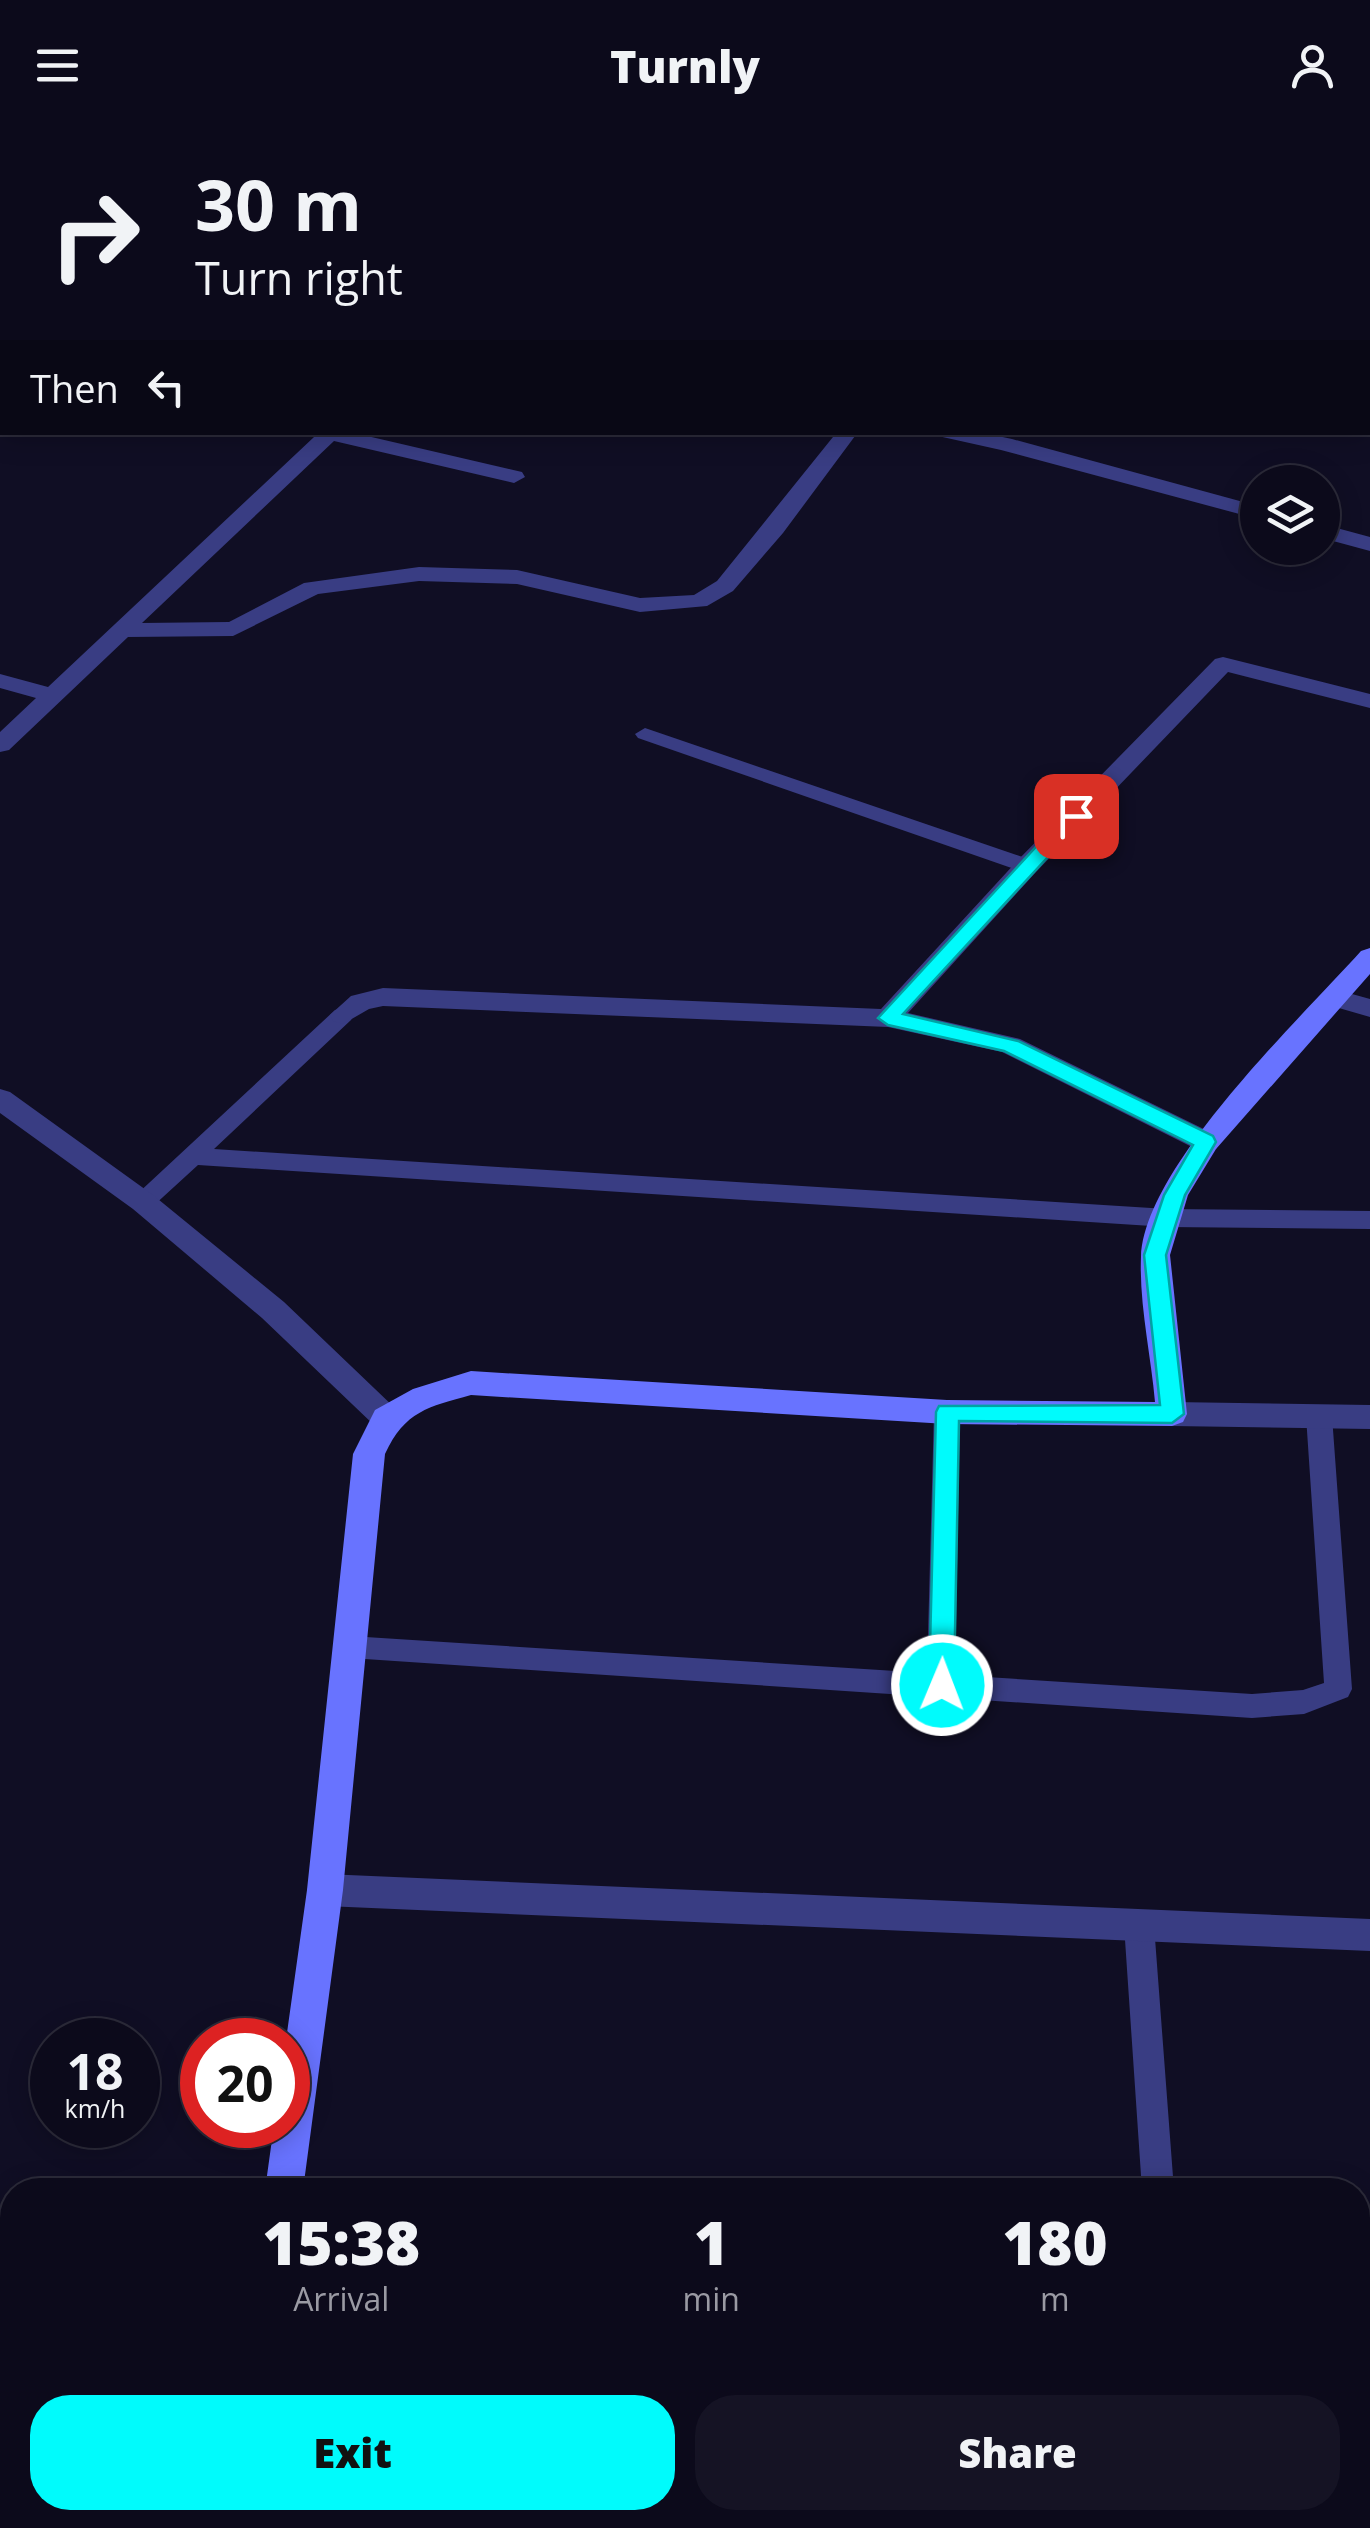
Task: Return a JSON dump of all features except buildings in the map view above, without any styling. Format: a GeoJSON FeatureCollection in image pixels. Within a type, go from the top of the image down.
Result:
{"type":"FeatureCollection","features":[{"type":"Feature","properties":{"kind":"street"},"geometry":{"type":"LineString","coordinates":[[0,745],[323,435]]}},
{"type":"Feature","properties":{"kind":"street"},"geometry":{"type":"LineString","coordinates":[[334,435],[514,477]]}},
{"type":"Feature","properties":{"kind":"street"},"geometry":{"type":"LineString","coordinates":[[121,630],[233,628],[312,588],[419,574],[517,577],[640,606],[699,601],[725,586],[776,528],[846,435]]}},
{"type":"Feature","properties":{"kind":"street"},"geometry":{"type":"LineString","coordinates":[[960,435],[1240,508]]}},
{"type":"Feature","properties":{"kind":"street"},"geometry":{"type":"LineString","coordinates":[[1340,536],[1370,544]]}},
{"type":"Feature","properties":{"kind":"street"},"geometry":{"type":"LineString","coordinates":[[888,1018],[1027,866],[1223,664],[1370,701]]}},
{"type":"Feature","properties":{"kind":"street"},"geometry":{"type":"LineString","coordinates":[[0,681],[52,695]]}},
{"type":"Feature","properties":{"kind":"street"},"geometry":{"type":"LineString","coordinates":[[1172,1414],[1155,1255],[1174,1195],[1206,1142],[1370,957]]}},
{"type":"Feature","properties":{"kind":"street"},"geometry":{"type":"LineString","coordinates":[[343,1015],[360,1002],[383,997],[888,1018],[1010,1046],[1206,1142]]}},
{"type":"Feature","properties":{"kind":"street"},"geometry":{"type":"LineString","coordinates":[[1334,998],[1370,1008]]}},
{"type":"Feature","properties":{"kind":"street"},"geometry":{"type":"LineString","coordinates":[[0,1099],[143,1202],[273,1310],[386,1418]]}},
{"type":"Feature","properties":{"kind":"street"},"geometry":{"type":"LineString","coordinates":[[286,2178],[325,1890],[368,1454],[386,1418],[424,1397],[471,1382],[948,1412],[1370,1417]]}},
{"type":"Feature","properties":{"kind":"street"},"geometry":{"type":"LineString","coordinates":[[325,1890],[1370,1934]]}},
{"type":"Feature","properties":{"kind":"lane"},"geometry":{"type":"LineString","coordinates":[[645,734],[1027,866]]}},
{"type":"Feature","properties":{"kind":"lane"},"geometry":{"type":"LineString","coordinates":[[143,1202],[343,1015]]}},
{"type":"Feature","properties":{"kind":"lane"},"geometry":{"type":"LineString","coordinates":[[192,1156],[1168,1218],[1370,1220]]}},
{"type":"Feature","properties":{"kind":"lane"},"geometry":{"type":"LineString","coordinates":[[942,1685],[948,1412]]}},
{"type":"Feature","properties":{"kind":"lane"},"geometry":{"type":"LineString","coordinates":[[350,1647],[1252,1706],[1304,1702],[1338,1688],[1319,1416]]}},
{"type":"Feature","properties":{"kind":"lane"},"geometry":{"type":"LineString","coordinates":[[1139,1925],[1157,2178]]}},
{"type":"Feature","properties":{"kind":"route"},"geometry":{"type":"LineString","coordinates":[[942,1685],[948,1412],[1172,1414],[1155,1255],[1174,1195],[1206,1142],[1010,1046],[888,1018],[1076,816]]}}]}
